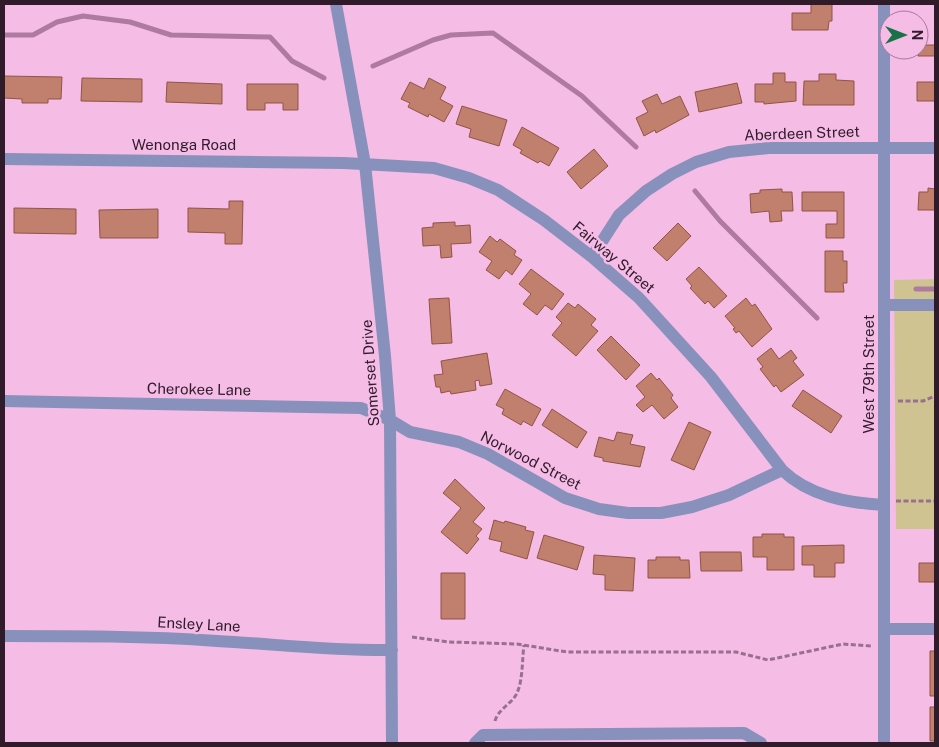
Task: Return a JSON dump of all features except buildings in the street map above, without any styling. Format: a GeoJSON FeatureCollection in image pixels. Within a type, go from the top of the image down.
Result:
{"type":"FeatureCollection","features":[{"type":"Feature","properties":{"kind":"street","name":"Somerset Drive"},"geometry":{"type":"LineString","coordinates":[[336,4],[364,164],[378,277],[390,420],[392,743]]}},
{"type":"Feature","properties":{"kind":"street","name":"West 79th Street"},"geometry":{"type":"LineString","coordinates":[[884,4],[884,305],[890,503],[884,629],[884,743]]}},
{"type":"Feature","properties":{"kind":"street","name":"Aberdeen Street"},"geometry":{"type":"LineString","coordinates":[[592,257],[619,215],[646,191],[672,174],[696,162],[729,152],[769,148],[935,148]]}},
{"type":"Feature","properties":{"kind":"street","name":"Wenonga Road"},"geometry":{"type":"LineString","coordinates":[[4,160],[283,161],[364,164]]}},
{"type":"Feature","properties":{"kind":"street","name":"Fairway Street"},"geometry":{"type":"LineString","coordinates":[[364,164],[434,168],[470,178],[498,190],[520,204],[592,257],[639,298],[676,336],[717,384],[782,470]]}},
{"type":"Feature","properties":{"kind":"street"},"geometry":{"type":"LineString","coordinates":[[884,305],[935,305]]}},
{"type":"Feature","properties":{"kind":"street","name":"Cherokee Lane"},"geometry":{"type":"LineString","coordinates":[[4,401],[361,408],[390,420]]}},
{"type":"Feature","properties":{"kind":"street","name":"Norwood Street"},"geometry":{"type":"LineString","coordinates":[[390,420],[410,432],[459,442],[488,454],[565,498],[599,509],[628,513],[661,513],[692,507],[728,495],[782,470]]}},
{"type":"Feature","properties":{"kind":"street"},"geometry":{"type":"LineString","coordinates":[[782,470],[793,481],[829,497],[856,503],[890,503]]}},
{"type":"Feature","properties":{"kind":"street"},"geometry":{"type":"LineString","coordinates":[[884,629],[935,629]]}},
{"type":"Feature","properties":{"kind":"street","name":"Ensley Lane"},"geometry":{"type":"LineString","coordinates":[[4,636],[129,637],[341,650],[392,650]]}},
{"type":"Feature","properties":{"kind":"street"},"geometry":{"type":"LineString","coordinates":[[475,743],[483,735],[744,733],[761,743]]}},
{"type":"Feature","properties":{"kind":"path"},"geometry":{"type":"LineString","coordinates":[[895,401],[923,401],[935,396]]}},
{"type":"Feature","properties":{"kind":"path"},"geometry":{"type":"LineString","coordinates":[[890,503],[935,501]]}},
{"type":"Feature","properties":{"kind":"path"},"geometry":{"type":"LineString","coordinates":[[412,637],[448,642],[524,645],[550,651],[567,652],[736,652],[768,660],[843,644],[877,646]]}},
{"type":"Feature","properties":{"kind":"path"},"geometry":{"type":"LineString","coordinates":[[495,724],[496,716],[512,701],[519,687],[524,645]]}},
{"type":"Feature","properties":{"kind":"shaded area"},"geometry":{"type":"Polygon","coordinates":[[[935,279],[935,529],[896,529],[894,280],[935,279]]]}},
{"type":"Feature","properties":{"kind":"waterway"},"geometry":{"type":"LineString","coordinates":[[4,35],[33,35],[57,22],[83,16],[130,22],[171,35],[270,37],[292,61],[324,78]]}},
{"type":"Feature","properties":{"kind":"waterway"},"geometry":{"type":"LineString","coordinates":[[373,66],[433,40],[451,35],[493,33],[582,96],[636,147]]}},
{"type":"Feature","properties":{"kind":"waterway"},"geometry":{"type":"LineString","coordinates":[[695,191],[720,221],[817,318]]}},
{"type":"Feature","properties":{"kind":"waterway"},"geometry":{"type":"LineString","coordinates":[[916,289],[935,289]]}}]}
